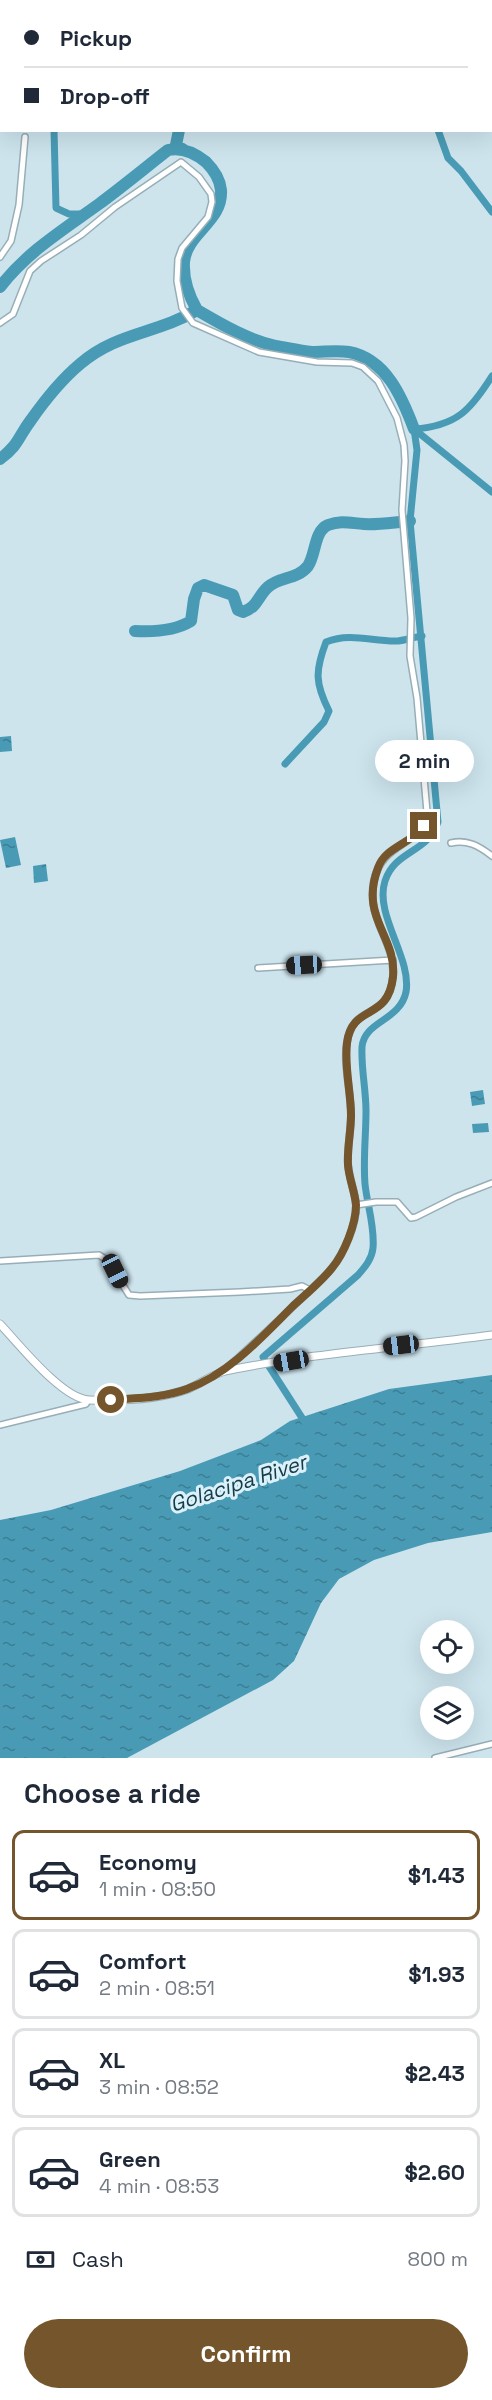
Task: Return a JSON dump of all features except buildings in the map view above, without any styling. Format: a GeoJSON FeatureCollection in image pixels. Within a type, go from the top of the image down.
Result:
{"type":"FeatureCollection","features":[{"type":"Feature","properties":{"kind":"street"},"geometry":{"type":"LineString","coordinates":[[0,257],[11,241],[19,205],[25,137]]}},
{"type":"Feature","properties":{"kind":"street"},"geometry":{"type":"LineString","coordinates":[[0,323],[12,314],[30,271],[41,261],[81,235],[115,207],[181,162],[199,177],[211,194],[212,202],[208,217],[182,248],[178,259],[177,282],[182,308],[193,323],[259,352],[317,362],[352,363],[363,367],[373,375],[385,392],[402,432],[405,461],[402,510],[411,608],[410,656],[417,698],[427,812],[426,821],[421,830],[389,852],[378,866],[374,879],[374,913],[393,960],[393,977],[382,1006],[360,1017],[351,1026],[346,1044],[351,1115],[348,1164],[356,1205],[350,1233],[333,1267],[222,1372]]}},
{"type":"Feature","properties":{"kind":"street"},"geometry":{"type":"LineString","coordinates":[[451,843],[459,841],[473,844],[492,856]]}},
{"type":"Feature","properties":{"kind":"street"},"geometry":{"type":"LineString","coordinates":[[258,968],[393,960]]}},
{"type":"Feature","properties":{"kind":"street"},"geometry":{"type":"LineString","coordinates":[[356,1205],[397,1202],[411,1218],[492,1183]]}},
{"type":"Feature","properties":{"kind":"street"},"geometry":{"type":"LineString","coordinates":[[0,1261],[99,1255],[111,1266],[129,1295],[240,1292],[290,1289],[302,1286],[310,1290]]}},
{"type":"Feature","properties":{"kind":"street"},"geometry":{"type":"LineString","coordinates":[[0,1324],[55,1382],[88,1400],[171,1394],[222,1372],[334,1353],[492,1335]]}},
{"type":"Feature","properties":{"kind":"street"},"geometry":{"type":"LineString","coordinates":[[0,1425],[64,1412],[86,1404],[88,1400]]}},
{"type":"Feature","properties":{"kind":"street"},"geometry":{"type":"LineString","coordinates":[[435,1758],[492,1744]]}},
{"type":"Feature","properties":{"kind":"water"},"geometry":{"type":"Polygon","coordinates":[[[11,736],[12,751],[0,752],[0,737],[11,736]]]}},
{"type":"Feature","properties":{"kind":"water"},"geometry":{"type":"Polygon","coordinates":[[[15,837],[21,865],[6,868],[0,840],[15,837]]]}},
{"type":"Feature","properties":{"kind":"water"},"geometry":{"type":"Polygon","coordinates":[[[46,864],[48,881],[34,883],[33,866],[46,864]]]}},
{"type":"Feature","properties":{"kind":"water"},"geometry":{"type":"Polygon","coordinates":[[[483,1090],[485,1104],[472,1106],[470,1092],[483,1090]]]}},
{"type":"Feature","properties":{"kind":"water"},"geometry":{"type":"Polygon","coordinates":[[[488,1123],[489,1132],[473,1133],[472,1124],[488,1123]]]}},
{"type":"Feature","properties":{"kind":"water","name":"Golacipa River"},"geometry":{"type":"Polygon","coordinates":[[[492,1375],[492,1532],[428,1543],[374,1560],[339,1579],[321,1603],[294,1661],[273,1680],[127,1758],[0,1758],[0,1520],[51,1510],[180,1471],[261,1440],[290,1421],[389,1389],[492,1375]]]}},
{"type":"Feature","properties":{"kind":"waterway"},"geometry":{"type":"LineString","coordinates":[[54,132],[56,208],[69,214],[84,214]]}},
{"type":"Feature","properties":{"kind":"waterway"},"geometry":{"type":"LineString","coordinates":[[179,132],[176,145],[184,150]]}},
{"type":"Feature","properties":{"kind":"waterway"},"geometry":{"type":"LineString","coordinates":[[439,132],[448,158],[461,171],[492,212]]}},
{"type":"Feature","properties":{"kind":"waterway"},"geometry":{"type":"LineString","coordinates":[[0,287],[34,252],[108,198],[168,150],[178,149],[188,152],[209,165],[218,178],[221,190],[216,211],[191,243],[184,262],[187,287],[197,310],[255,340],[308,352],[344,351],[373,362],[383,371],[398,392],[414,429]]}},
{"type":"Feature","properties":{"kind":"waterway"},"geometry":{"type":"LineString","coordinates":[[0,459],[15,445],[54,390],[94,353],[108,345],[167,324],[197,310]]}},
{"type":"Feature","properties":{"kind":"waterway"},"geometry":{"type":"LineString","coordinates":[[306,1424],[263,1357],[358,1275],[371,1256],[373,1232],[364,1175],[366,1111],[362,1047],[364,1038],[397,1009],[406,992],[404,965],[384,908],[385,881],[396,863],[427,840],[438,822],[410,521],[417,450],[414,429],[441,424],[460,414],[476,399],[492,376]]}},
{"type":"Feature","properties":{"kind":"waterway"},"geometry":{"type":"LineString","coordinates":[[414,429],[492,492]]}},
{"type":"Feature","properties":{"kind":"waterway"},"geometry":{"type":"LineString","coordinates":[[135,631],[164,630],[191,621],[194,599],[198,588],[204,585],[233,595],[238,610],[243,612],[248,610],[255,605],[268,587],[299,574],[308,566],[320,532],[328,525],[341,522],[381,524],[410,521]]}},
{"type":"Feature","properties":{"kind":"waterway"},"geometry":{"type":"LineString","coordinates":[[285,764],[324,722],[329,711],[318,677],[326,642],[344,638],[398,641],[422,636]]}},
{"type":"Feature","properties":{"kind":"route"},"geometry":{"type":"LineString","coordinates":[[111,1400],[171,1394],[222,1372],[275,1325],[333,1267],[350,1233],[356,1205],[348,1164],[351,1115],[346,1044],[351,1026],[360,1017],[382,1006],[390,994],[393,977],[393,960],[390,949],[378,927],[374,913],[374,879],[378,866],[389,852],[416,835],[424,826]]}}]}
